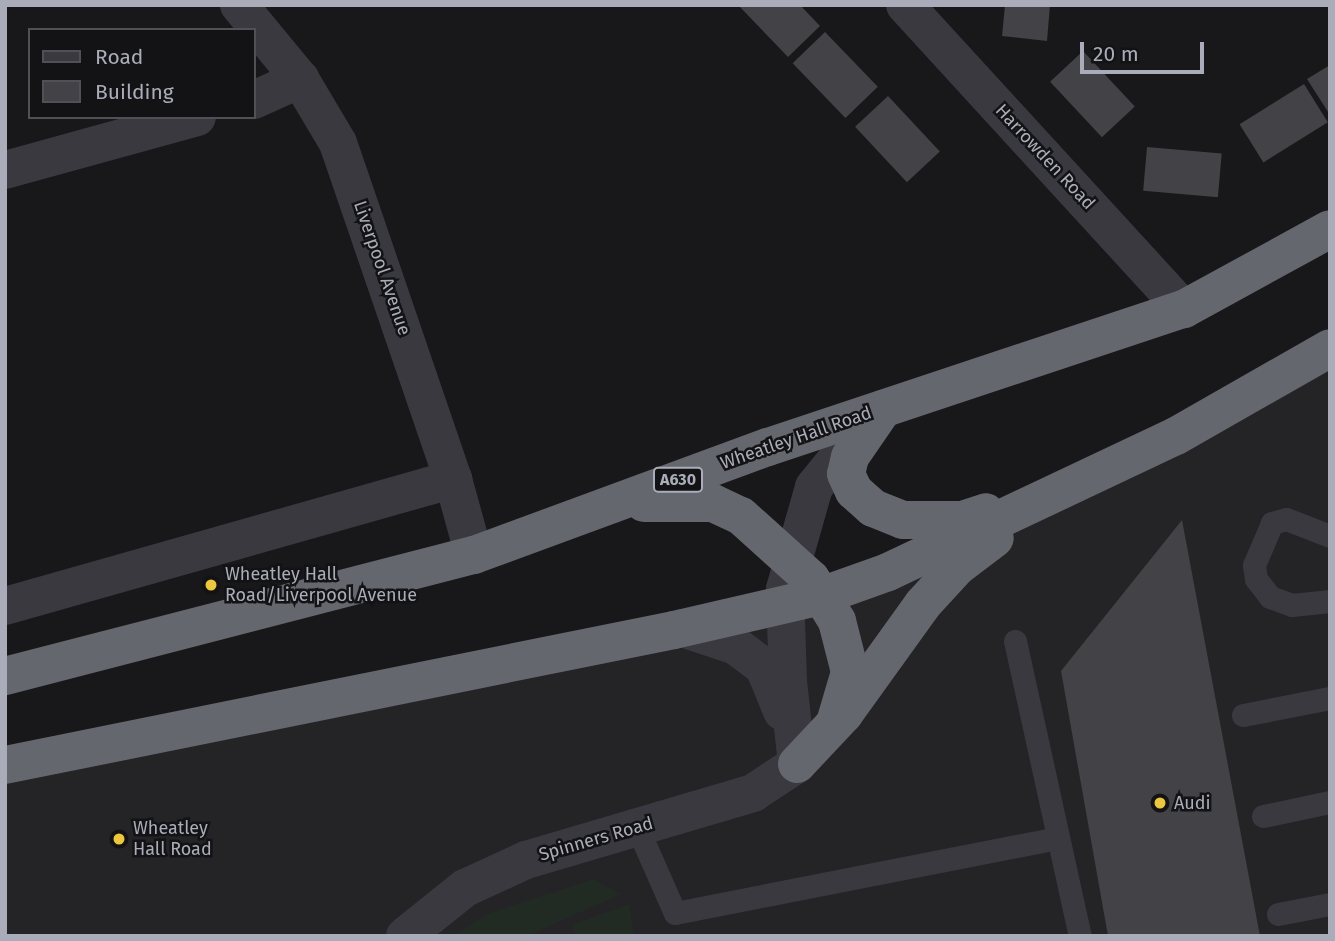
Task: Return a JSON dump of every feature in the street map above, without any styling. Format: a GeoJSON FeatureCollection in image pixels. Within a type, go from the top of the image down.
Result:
{"type":"FeatureCollection","features":[{"type":"Feature","properties":{"kind":"highway","name":"Wheatley Hall Road"},"geometry":{"type":"LineString","coordinates":[[5,676],[474,555],[883,408],[1200,300],[1330,229]]}},
{"type":"Feature","properties":{"kind":"highway"},"geometry":{"type":"LineString","coordinates":[[1200,300],[1330,250]]}},
{"type":"Feature","properties":{"kind":"highway"},"geometry":{"type":"LineString","coordinates":[[5,765],[804,601],[888,572],[1176,436],[1330,348]]}},
{"type":"Feature","properties":{"kind":"highway"},"geometry":{"type":"LineString","coordinates":[[883,408],[850,457],[846,474],[854,491],[873,508],[903,520],[962,520],[1062,490]]}},
{"type":"Feature","properties":{"kind":"highway"},"geometry":{"type":"LineString","coordinates":[[797,764],[835,723],[923,604],[958,566],[1062,490]]}},
{"type":"Feature","properties":{"kind":"highway"},"geometry":{"type":"LineString","coordinates":[[591,513],[648,503],[713,503],[741,516],[792,558],[804,601],[837,621],[850,672],[835,723]]}},
{"type":"Feature","properties":{"kind":"street","name":"Liverpool Avenue"},"geometry":{"type":"LineString","coordinates":[[239,5],[300,79],[343,155],[453,479],[474,555]]}},
{"type":"Feature","properties":{"kind":"street","name":"Harrowden Road"},"geometry":{"type":"LineString","coordinates":[[905,5],[1200,300]]}},
{"type":"Feature","properties":{"kind":"street"},"geometry":{"type":"LineString","coordinates":[[256,99],[300,79]]}},
{"type":"Feature","properties":{"kind":"street"},"geometry":{"type":"LineString","coordinates":[[5,170],[190,119]]}},
{"type":"Feature","properties":{"kind":"street"},"geometry":{"type":"LineString","coordinates":[[792,558],[814,487],[832,460],[883,408]]}},
{"type":"Feature","properties":{"kind":"street"},"geometry":{"type":"LineString","coordinates":[[5,606],[453,479]]}},
{"type":"Feature","properties":{"kind":"street"},"geometry":{"type":"LineString","coordinates":[[797,764],[788,681],[804,601]]}},
{"type":"Feature","properties":{"kind":"street"},"geometry":{"type":"LineString","coordinates":[[682,628],[736,646],[764,667],[797,764]]}},
{"type":"Feature","properties":{"kind":"street","name":"Spinners Road"},"geometry":{"type":"LineString","coordinates":[[405,936],[466,888],[526,860],[753,793],[797,764]]}},
{"type":"Feature","properties":{"kind":"lane"},"geometry":{"type":"LineString","coordinates":[[1330,536],[1286,519],[1272,523],[1254,565],[1256,579],[1270,597],[1292,605],[1330,601]]}},
{"type":"Feature","properties":{"kind":"lane"},"geometry":{"type":"LineString","coordinates":[[1015,641],[1080,936]]}},
{"type":"Feature","properties":{"kind":"lane"},"geometry":{"type":"LineString","coordinates":[[1242,715],[1330,698]]}},
{"type":"Feature","properties":{"kind":"lane"},"geometry":{"type":"LineString","coordinates":[[1263,816],[1330,803]]}},
{"type":"Feature","properties":{"kind":"lane"},"geometry":{"type":"LineString","coordinates":[[637,827],[675,913],[1058,838]]}},
{"type":"Feature","properties":{"kind":"lane"},"geometry":{"type":"LineString","coordinates":[[1278,914],[1330,904]]}},
{"type":"Feature","properties":{"kind":"shaded area"},"geometry":{"type":"Polygon","coordinates":[[[1330,348],[1330,936],[5,936],[5,765],[821,596],[1330,348]]]}},
{"type":"Feature","properties":{"kind":"shaded area"},"geometry":{"type":"Polygon","coordinates":[[[593,879],[621,894],[527,936],[453,936],[487,914],[593,879]]]}},
{"type":"Feature","properties":{"kind":"shaded area"},"geometry":{"type":"Polygon","coordinates":[[[629,904],[634,936],[575,936],[572,925],[629,904]]]}},
{"type":"Feature","properties":{"kind":"building"},"geometry":{"type":"Polygon","coordinates":[[[738,5],[800,5],[820,26],[788,57],[738,5]]]}},
{"type":"Feature","properties":{"kind":"building"},"geometry":{"type":"Polygon","coordinates":[[[1005,5],[1050,5],[1047,41],[1002,36],[1005,5]]]}},
{"type":"Feature","properties":{"kind":"building"},"geometry":{"type":"Polygon","coordinates":[[[825,32],[878,87],[845,118],[793,63],[825,32]]]}},
{"type":"Feature","properties":{"kind":"building"},"geometry":{"type":"Polygon","coordinates":[[[1083,51],[1135,107],[1102,137],[1050,82],[1083,51]]]}},
{"type":"Feature","properties":{"kind":"building"},"geometry":{"type":"Polygon","coordinates":[[[1330,65],[1330,115],[1307,79],[1330,65]]]}},
{"type":"Feature","properties":{"kind":"building"},"geometry":{"type":"Polygon","coordinates":[[[1304,84],[1328,122],[1263,162],[1240,124],[1304,84]]]}},
{"type":"Feature","properties":{"kind":"building"},"geometry":{"type":"Polygon","coordinates":[[[888,96],[940,152],[907,182],[855,127],[888,96]]]}},
{"type":"Feature","properties":{"kind":"building"},"geometry":{"type":"Polygon","coordinates":[[[1147,147],[1222,154],[1218,197],[1143,191],[1147,147]]]}},
{"type":"Feature","properties":{"kind":"building","name":"Audi"},"geometry":{"type":"Polygon","coordinates":[[[1182,520],[1260,936],[1108,936],[1061,671],[1182,520]]]}},
{"type":"Feature","properties":{"kind":"place","name":"Wheatley Hall Road/Liverpool Avenue"},"geometry":{"type":"Point","coordinates":[211,585]}},
{"type":"Feature","properties":{"kind":"place","name":"Audi"},"geometry":{"type":"Point","coordinates":[1160,803]}},
{"type":"Feature","properties":{"kind":"place","name":"Wheatley Hall Road"},"geometry":{"type":"Point","coordinates":[119,839]}}]}
